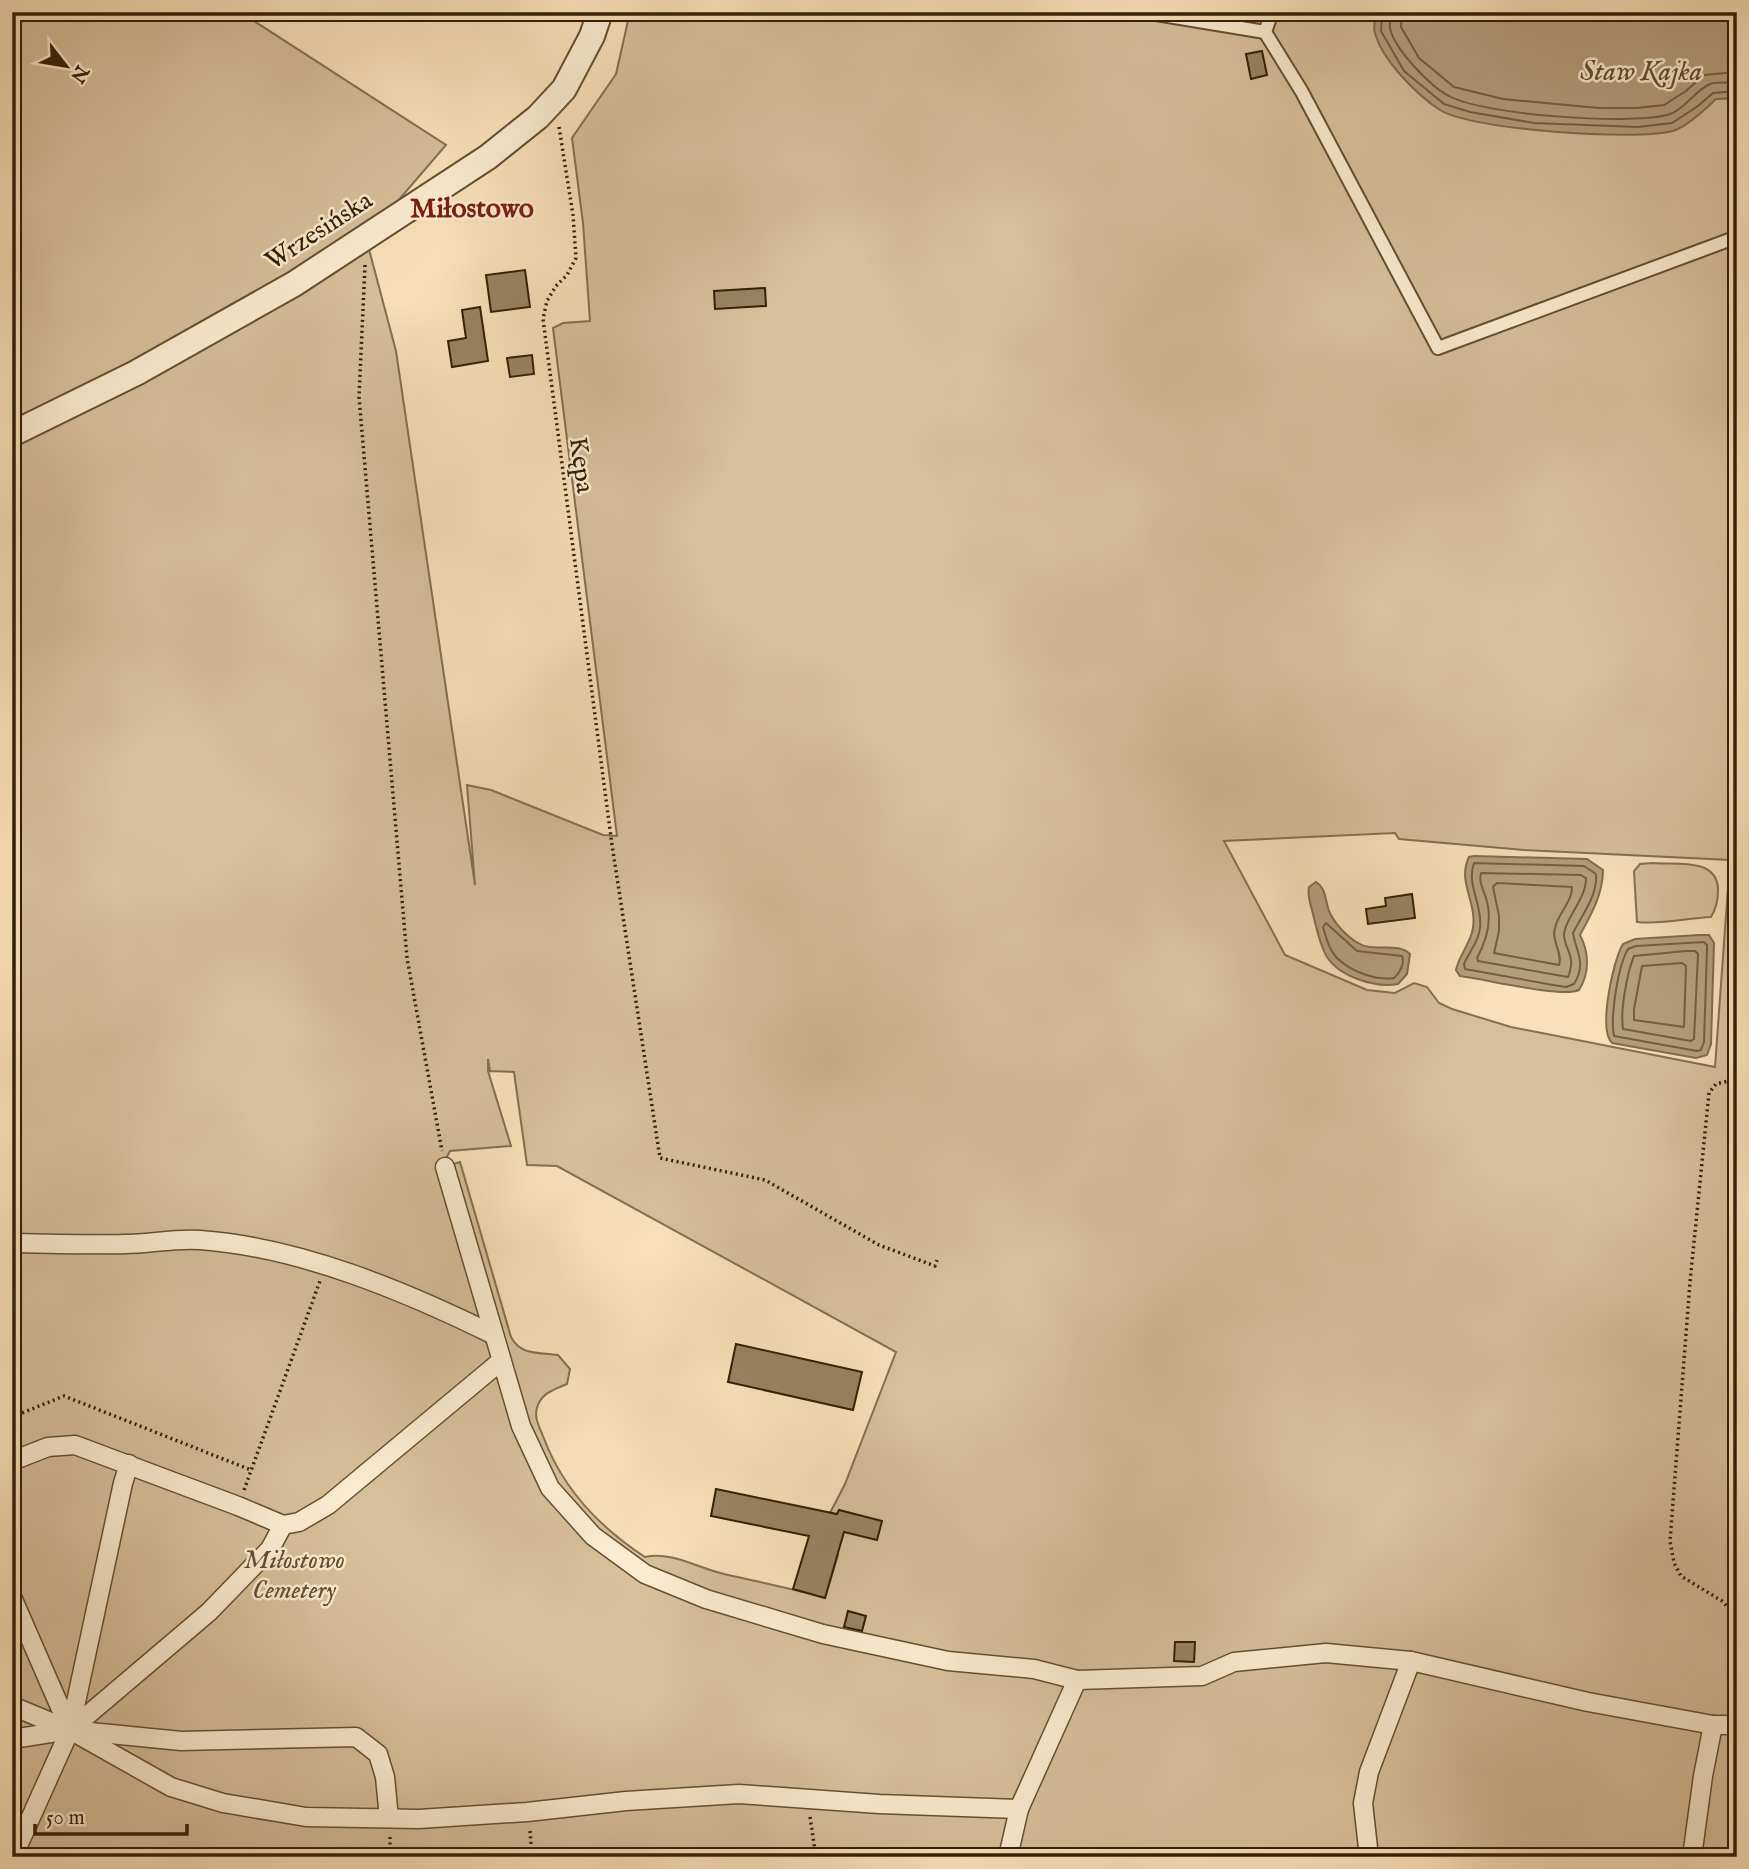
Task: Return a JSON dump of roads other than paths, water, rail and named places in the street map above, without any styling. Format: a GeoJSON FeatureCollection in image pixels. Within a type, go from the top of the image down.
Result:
{"type":"FeatureCollection","features":[{"type":"Feature","properties":{"kind":"street","name":"Wrzesińska"},"geometry":{"type":"LineString","coordinates":[[12,434],[136,373],[224,325],[294,284],[488,157],[556,99],[578,65],[600,12]]}},
{"type":"Feature","properties":{"kind":"street"},"geometry":{"type":"LineString","coordinates":[[445,1167],[521,1426],[550,1488],[593,1536],[645,1574],[706,1599],[823,1634],[948,1661],[1034,1669],[1077,1680],[1202,1676],[1234,1662],[1326,1653],[1411,1661],[1588,1702],[1713,1724],[1737,1725]]}},
{"type":"Feature","properties":{"kind":"street"},"geometry":{"type":"LineString","coordinates":[[12,1243],[125,1244],[197,1240],[248,1247],[325,1266],[411,1298],[494,1335]]}},
{"type":"Feature","properties":{"kind":"street"},"geometry":{"type":"LineString","coordinates":[[12,1461],[48,1447],[75,1445],[283,1525],[299,1522],[328,1505],[501,1361]]}},
{"type":"Feature","properties":{"kind":"street"},"geometry":{"type":"LineString","coordinates":[[13,1857],[70,1730],[129,1464]]}},
{"type":"Feature","properties":{"kind":"street"},"geometry":{"type":"LineString","coordinates":[[70,1730],[209,1612],[270,1549],[283,1525]]}},
{"type":"Feature","properties":{"kind":"street"},"geometry":{"type":"LineString","coordinates":[[12,1597],[70,1730]]}},
{"type":"Feature","properties":{"kind":"street"},"geometry":{"type":"LineString","coordinates":[[1369,1857],[1363,1803],[1369,1772],[1411,1661]]}},
{"type":"Feature","properties":{"kind":"street"},"geometry":{"type":"LineString","coordinates":[[1008,1857],[1019,1809],[1077,1680]]}},
{"type":"Feature","properties":{"kind":"street"},"geometry":{"type":"LineString","coordinates":[[12,1706],[70,1730],[171,1787],[223,1803],[306,1817],[419,1819],[739,1794],[879,1804],[1019,1809]]}},
{"type":"Feature","properties":{"kind":"street"},"geometry":{"type":"LineString","coordinates":[[1692,1857],[1713,1724]]}},
{"type":"Feature","properties":{"kind":"street"},"geometry":{"type":"LineString","coordinates":[[12,1740],[70,1730],[181,1741],[356,1737],[378,1754],[385,1777],[389,1818]]}},
{"type":"Feature","properties":{"kind":"lane"},"geometry":{"type":"LineString","coordinates":[[1144,12],[1265,32],[1302,92],[1438,348],[1737,237]]}},
{"type":"Feature","properties":{"kind":"lane"},"geometry":{"type":"LineString","coordinates":[[1265,32],[1272,12]]}},
{"type":"Feature","properties":{"kind":"water","name":"Staw Kajka"},"geometry":{"type":"Polygon","coordinates":[[[1376,12],[1737,12],[1737,98],[1716,99],[1679,129],[1653,134],[1554,132],[1458,117],[1431,103],[1411,86],[1393,65],[1375,33],[1376,12]]]}},
{"type":"Feature","properties":{"kind":"water"},"geometry":{"type":"Polygon","coordinates":[[[1469,857],[1587,859],[1603,870],[1599,896],[1580,935],[1587,962],[1585,977],[1579,990],[1556,992],[1460,976],[1456,970],[1473,928],[1465,875],[1469,857]]]}},
{"type":"Feature","properties":{"kind":"water"},"geometry":{"type":"Polygon","coordinates":[[[1316,882],[1323,891],[1331,916],[1350,937],[1364,946],[1398,948],[1410,954],[1407,974],[1398,984],[1359,980],[1340,970],[1327,957],[1320,942],[1309,898],[1309,887],[1316,882]]]}},
{"type":"Feature","properties":{"kind":"water"},"geometry":{"type":"Polygon","coordinates":[[[1709,935],[1714,943],[1711,1044],[1707,1055],[1696,1058],[1612,1043],[1606,1024],[1608,995],[1623,944],[1635,939],[1709,935]]]}},
{"type":"Feature","properties":{"kind":"district","name":"Miłostowo"},"geometry":{"type":"Point","coordinates":[472,209]}},
{"type":"Feature","properties":{"kind":"park label","name":"Miłostowo Cemetery"},"geometry":{"type":"Point","coordinates":[294,1575]}}]}
